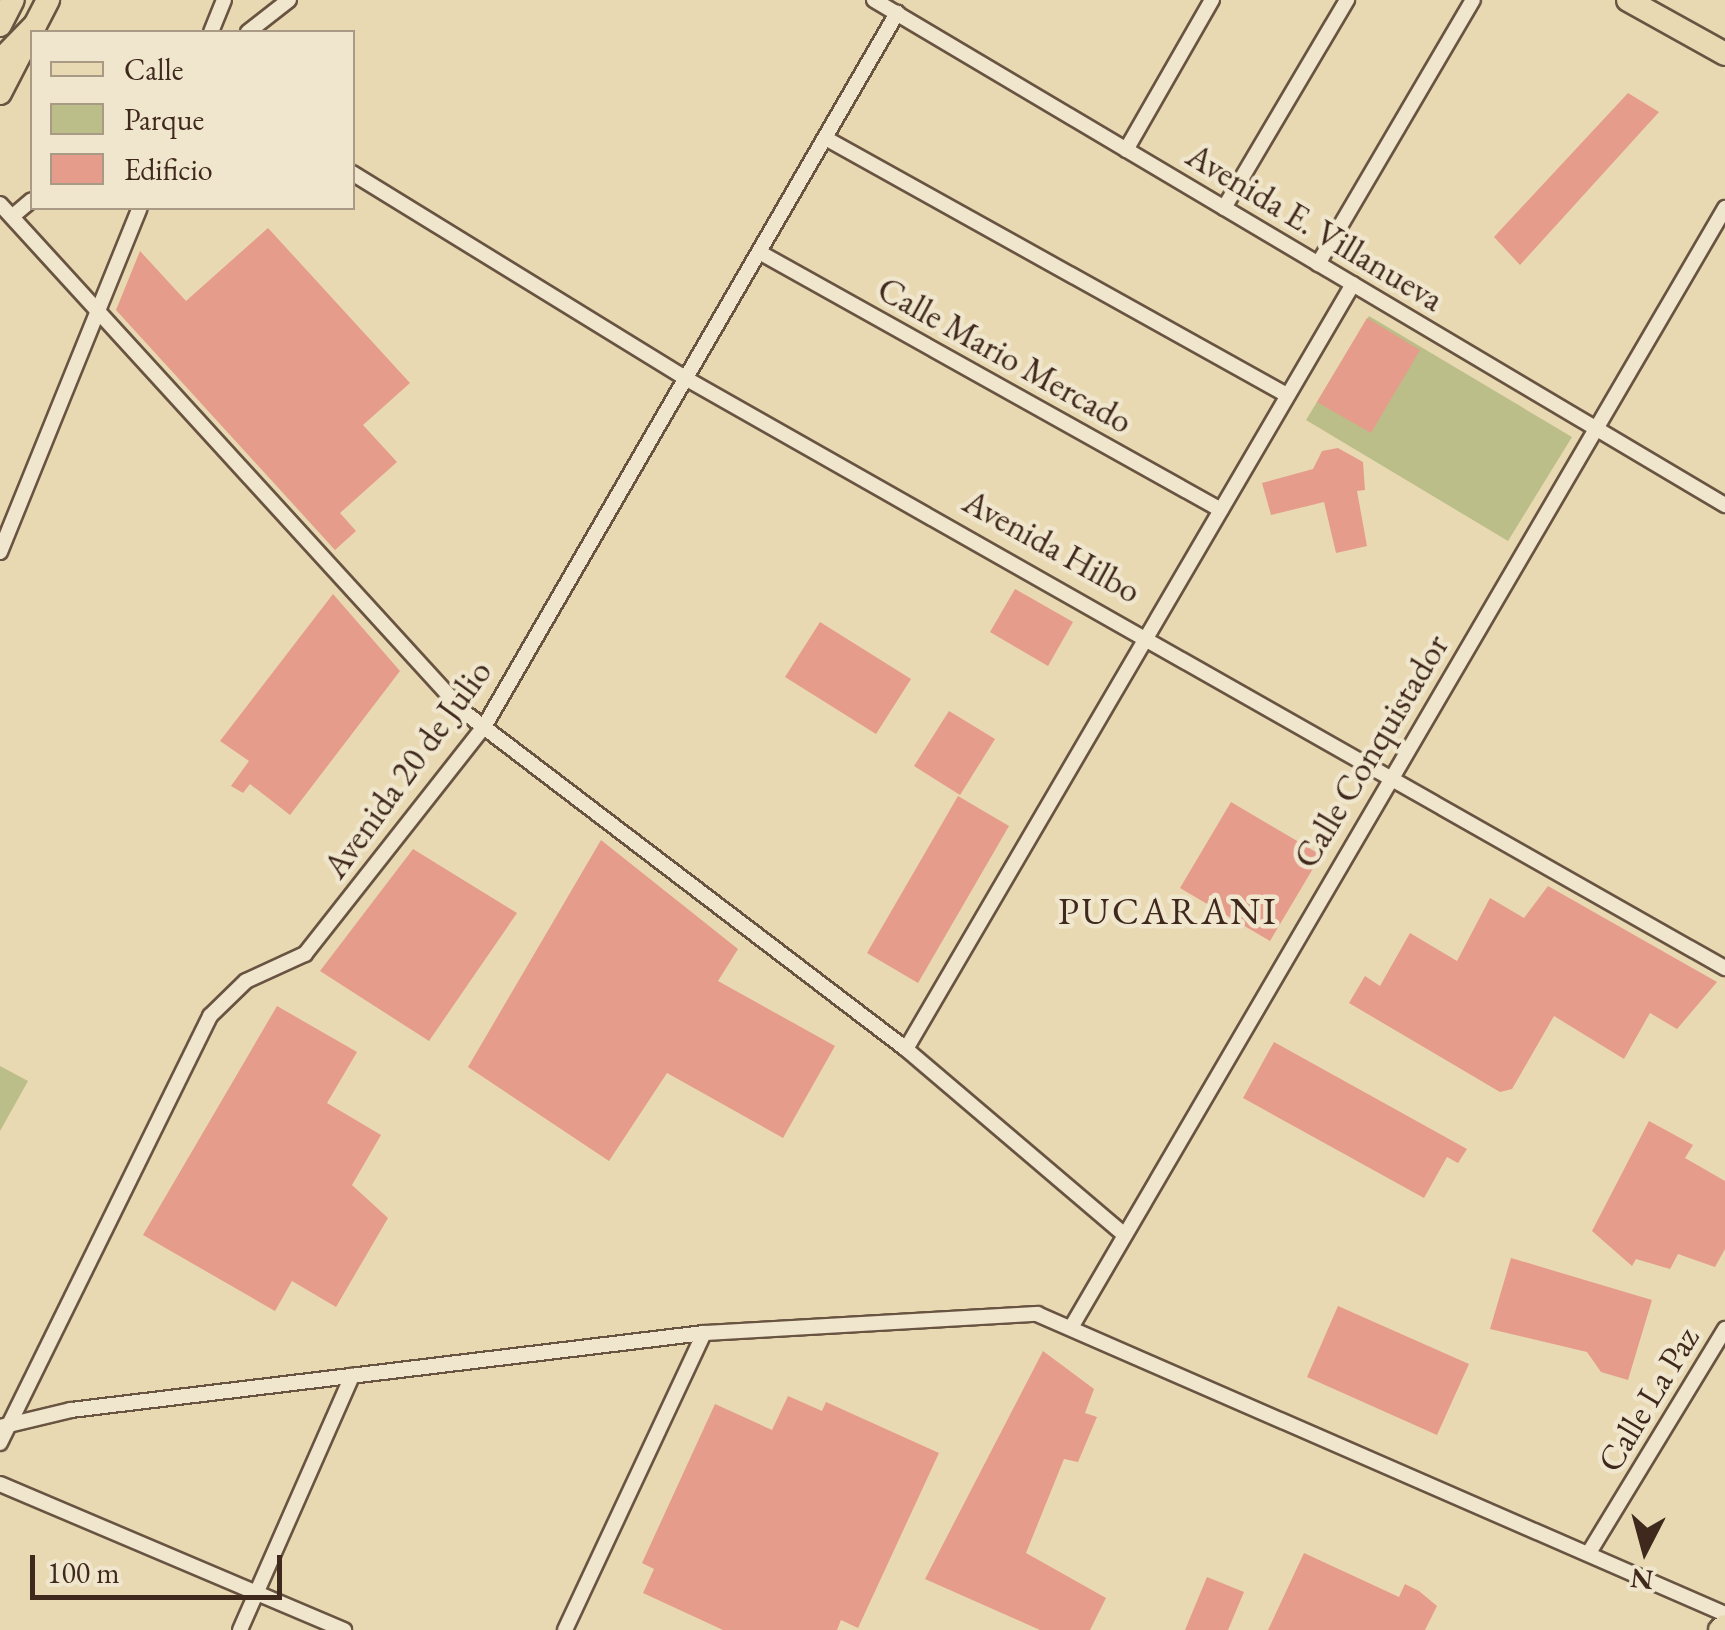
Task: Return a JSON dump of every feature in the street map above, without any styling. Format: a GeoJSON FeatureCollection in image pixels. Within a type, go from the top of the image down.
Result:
{"type":"FeatureCollection","features":[{"type":"Feature","properties":{"kind":"main road"},"geometry":{"type":"LineString","coordinates":[[0,25],[13,0]]}},
{"type":"Feature","properties":{"kind":"main road"},"geometry":{"type":"LineString","coordinates":[[32,30],[48,0]]}},
{"type":"Feature","properties":{"kind":"main road"},"geometry":{"type":"LineString","coordinates":[[1628,0],[1725,54]]}},
{"type":"Feature","properties":{"kind":"main road"},"geometry":{"type":"LineString","coordinates":[[30,30],[35,25]]}},
{"type":"Feature","properties":{"kind":"main road"},"geometry":{"type":"LineString","coordinates":[[0,61],[30,30]]}},
{"type":"Feature","properties":{"kind":"main road"},"geometry":{"type":"LineString","coordinates":[[0,93],[30,35]]}},
{"type":"Feature","properties":{"kind":"street"},"geometry":{"type":"LineString","coordinates":[[211,30],[224,0]]}},
{"type":"Feature","properties":{"kind":"street"},"geometry":{"type":"LineString","coordinates":[[251,30],[290,0]]}},
{"type":"Feature","properties":{"kind":"street","name":"Avenida E. Villanueva"},"geometry":{"type":"LineString","coordinates":[[874,0],[1725,505]]}},
{"type":"Feature","properties":{"kind":"street"},"geometry":{"type":"LineString","coordinates":[[1126,150],[1212,0]]}},
{"type":"Feature","properties":{"kind":"street"},"geometry":{"type":"LineString","coordinates":[[1224,208],[1347,0]]}},
{"type":"Feature","properties":{"kind":"street"},"geometry":{"type":"LineString","coordinates":[[1318,264],[1473,0]]}},
{"type":"Feature","properties":{"kind":"street","name":"Avenida 20 de Julio"},"geometry":{"type":"LineString","coordinates":[[0,1443],[3,1426],[221,999],[305,954],[485,725],[897,14]]}},
{"type":"Feature","properties":{"kind":"street"},"geometry":{"type":"LineString","coordinates":[[827,139],[1288,395]]}},
{"type":"Feature","properties":{"kind":"street","name":"Avenida Hilbo"},"geometry":{"type":"LineString","coordinates":[[355,175],[685,378],[1149,634],[1725,968]]}},
{"type":"Feature","properties":{"kind":"street"},"geometry":{"type":"LineString","coordinates":[[14,215],[30,202]]}},
{"type":"Feature","properties":{"kind":"street"},"geometry":{"type":"LineString","coordinates":[[0,204],[485,725],[906,1049],[1120,1231]]}},
{"type":"Feature","properties":{"kind":"street","name":"Calle Conquistador"},"geometry":{"type":"LineString","coordinates":[[1072,1326],[1120,1231],[1725,208]]}},
{"type":"Feature","properties":{"kind":"street"},"geometry":{"type":"LineString","coordinates":[[0,552],[139,210]]}},
{"type":"Feature","properties":{"kind":"street","name":"Calle Mario Mercado"},"geometry":{"type":"LineString","coordinates":[[759,252],[1221,510]]}},
{"type":"Feature","properties":{"kind":"street"},"geometry":{"type":"LineString","coordinates":[[906,1049],[1352,284]]}},
{"type":"Feature","properties":{"kind":"street"},"geometry":{"type":"LineString","coordinates":[[3,1426],[352,1376],[704,1333],[994,1312],[1072,1326],[1590,1551],[1725,1614]]}},
{"type":"Feature","properties":{"kind":"street","name":"Calle La Paz"},"geometry":{"type":"LineString","coordinates":[[1590,1551],[1725,1328]]}},
{"type":"Feature","properties":{"kind":"street"},"geometry":{"type":"LineString","coordinates":[[565,1630],[704,1333]]}},
{"type":"Feature","properties":{"kind":"street"},"geometry":{"type":"LineString","coordinates":[[240,1630],[352,1376]]}},
{"type":"Feature","properties":{"kind":"street"},"geometry":{"type":"LineString","coordinates":[[0,1484],[344,1630]]}},
{"type":"Feature","properties":{"kind":"green space"},"geometry":{"type":"Polygon","coordinates":[[[1369,316],[1572,437],[1508,541],[1306,420],[1369,316]]]}},
{"type":"Feature","properties":{"kind":"green space"},"geometry":{"type":"Polygon","coordinates":[[[0,1066],[28,1081],[0,1131],[0,1066]]]}},
{"type":"Feature","properties":{"kind":"building"},"geometry":{"type":"Polygon","coordinates":[[[1628,93],[1659,112],[1520,265],[1494,237],[1628,93]]]}},
{"type":"Feature","properties":{"kind":"building"},"geometry":{"type":"Polygon","coordinates":[[[268,228],[410,383],[363,425],[397,462],[340,513],[356,531],[335,550],[116,310],[140,251],[186,301],[268,228]]]}},
{"type":"Feature","properties":{"kind":"building"},"geometry":{"type":"Polygon","coordinates":[[[1367,318],[1420,350],[1371,433],[1317,402],[1367,318]]]}},
{"type":"Feature","properties":{"kind":"building"},"geometry":{"type":"Polygon","coordinates":[[[1338,448],[1363,462],[1365,490],[1357,491],[1367,546],[1336,553],[1324,502],[1271,515],[1262,483],[1313,469],[1322,451],[1338,448]]]}},
{"type":"Feature","properties":{"kind":"building"},"geometry":{"type":"Polygon","coordinates":[[[1015,589],[1073,622],[1048,666],[990,632],[1015,589]]]}},
{"type":"Feature","properties":{"kind":"building"},"geometry":{"type":"Polygon","coordinates":[[[333,594],[400,671],[290,815],[250,784],[243,793],[231,786],[249,761],[220,741],[333,594]]]}},
{"type":"Feature","properties":{"kind":"building"},"geometry":{"type":"Polygon","coordinates":[[[820,622],[911,679],[876,734],[785,677],[820,622]]]}},
{"type":"Feature","properties":{"kind":"building"},"geometry":{"type":"Polygon","coordinates":[[[949,711],[995,739],[960,795],[914,766],[949,711]]]}},
{"type":"Feature","properties":{"kind":"building"},"geometry":{"type":"Polygon","coordinates":[[[958,796],[1009,826],[918,983],[867,953],[958,796]]]}},
{"type":"Feature","properties":{"kind":"building"},"geometry":{"type":"Polygon","coordinates":[[[1231,802],[1321,855],[1270,941],[1180,888],[1231,802]]]}},
{"type":"Feature","properties":{"kind":"building"},"geometry":{"type":"Polygon","coordinates":[[[601,840],[738,949],[718,981],[835,1046],[783,1138],[667,1073],[609,1161],[468,1067],[601,840]]]}},
{"type":"Feature","properties":{"kind":"building"},"geometry":{"type":"Polygon","coordinates":[[[413,849],[517,913],[429,1041],[320,971],[413,849]]]}},
{"type":"Feature","properties":{"kind":"building"},"geometry":{"type":"Polygon","coordinates":[[[1548,886],[1717,982],[1677,1029],[1650,1013],[1624,1059],[1554,1016],[1512,1089],[1500,1092],[1349,1003],[1365,976],[1380,986],[1410,933],[1457,961],[1490,898],[1524,918],[1548,886]]]}},
{"type":"Feature","properties":{"kind":"building"},"geometry":{"type":"Polygon","coordinates":[[[277,1006],[357,1052],[327,1103],[381,1135],[352,1185],[388,1218],[336,1307],[292,1281],[275,1311],[143,1235],[277,1006]]]}},
{"type":"Feature","properties":{"kind":"building"},"geometry":{"type":"Polygon","coordinates":[[[1274,1042],[1467,1149],[1458,1163],[1447,1157],[1424,1198],[1243,1098],[1274,1042]]]}},
{"type":"Feature","properties":{"kind":"building"},"geometry":{"type":"Polygon","coordinates":[[[1649,1121],[1693,1145],[1685,1158],[1725,1181],[1725,1249],[1715,1267],[1678,1254],[1670,1269],[1636,1259],[1632,1266],[1592,1231],[1649,1121]]]}},
{"type":"Feature","properties":{"kind":"building"},"geometry":{"type":"Polygon","coordinates":[[[1511,1258],[1652,1300],[1628,1380],[1601,1372],[1587,1352],[1490,1329],[1511,1258]]]}},
{"type":"Feature","properties":{"kind":"building"},"geometry":{"type":"Polygon","coordinates":[[[1338,1306],[1469,1364],[1437,1435],[1307,1377],[1338,1306]]]}},
{"type":"Feature","properties":{"kind":"building"},"geometry":{"type":"Polygon","coordinates":[[[1043,1351],[1094,1389],[1085,1413],[1097,1417],[1078,1462],[1064,1459],[1026,1553],[1106,1598],[1090,1630],[1040,1630],[925,1579],[1043,1351]]]}},
{"type":"Feature","properties":{"kind":"building"},"geometry":{"type":"Polygon","coordinates":[[[788,1396],[822,1411],[826,1402],[939,1453],[858,1628],[841,1620],[837,1630],[723,1630],[643,1593],[654,1569],[642,1563],[715,1404],[772,1430],[788,1396]]]}},
{"type":"Feature","properties":{"kind":"building"},"geometry":{"type":"Polygon","coordinates":[[[1304,1553],[1399,1597],[1405,1584],[1419,1591],[1437,1606],[1425,1630],[1268,1630],[1304,1553]]]}},
{"type":"Feature","properties":{"kind":"building"},"geometry":{"type":"Polygon","coordinates":[[[1207,1577],[1244,1592],[1228,1630],[1185,1630],[1207,1577]]]}},
{"type":"Feature","properties":{"kind":"district","name":"PUCARANI"},"geometry":{"type":"Point","coordinates":[1168,911]}}]}
